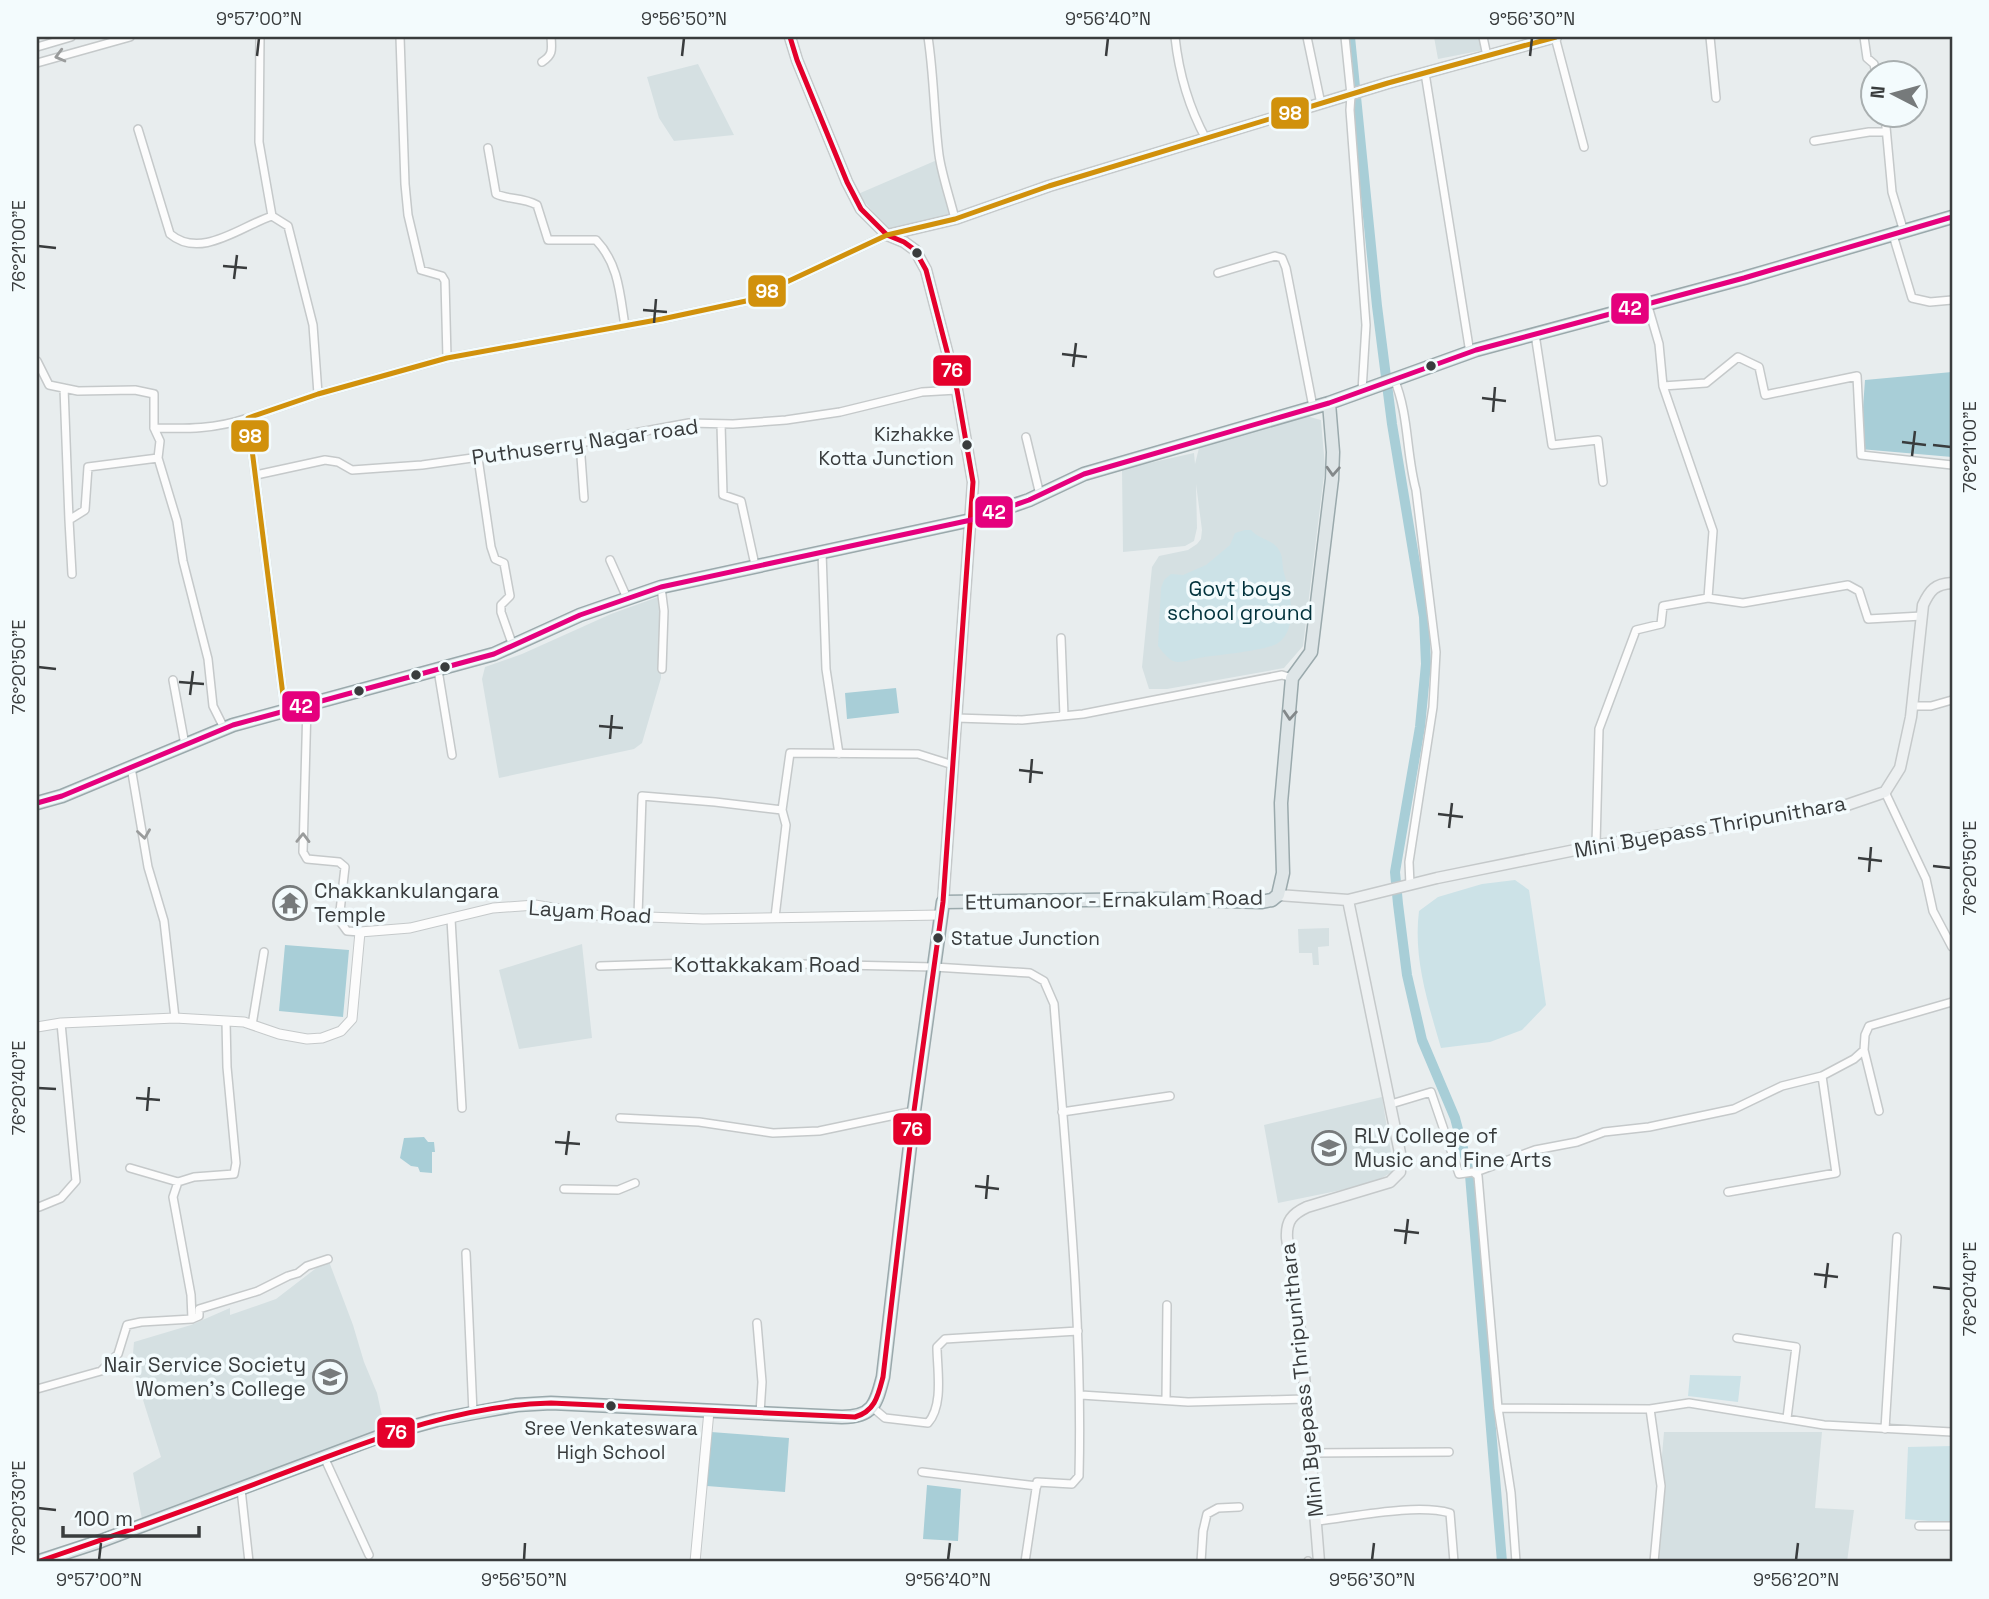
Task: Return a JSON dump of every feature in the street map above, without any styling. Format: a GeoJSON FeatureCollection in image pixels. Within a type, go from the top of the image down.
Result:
{"type":"FeatureCollection","features":[{"type":"Feature","properties":{"kind":"main road"},"geometry":{"type":"LineString","coordinates":[[790,37],[847,182],[861,209],[887,235],[915,250],[926,270],[957,390],[973,482],[942,908]]}},
{"type":"Feature","properties":{"kind":"main road"},"geometry":{"type":"LineString","coordinates":[[887,235],[955,219],[1049,187],[1321,104],[1555,37]]}},
{"type":"Feature","properties":{"kind":"main road"},"geometry":{"type":"LineString","coordinates":[[37,803],[62,796],[224,728],[494,654],[580,615],[661,587],[999,512],[1084,474],[1329,403],[1469,353],[1952,217]]}},
{"type":"Feature","properties":{"kind":"main road","name":"Ettumanoor - Ernakulam Road"},"geometry":{"type":"LineString","coordinates":[[872,1407],[878,1397],[883,1377],[914,1111],[942,908],[1157,899],[1261,902],[1272,900],[1278,895],[1283,873],[1282,803],[1292,678],[1311,652],[1332,479],[1329,403]]}},
{"type":"Feature","properties":{"kind":"main road"},"geometry":{"type":"LineString","coordinates":[[1885,792],[1900,768],[1913,706],[1922,616],[1928,593],[1935,586],[1952,583]]}},
{"type":"Feature","properties":{"kind":"main road","name":"Mini Byepass Thripunithara"},"geometry":{"type":"LineString","coordinates":[[1278,895],[1348,900],[1596,845],[1844,806],[1885,792]]}},
{"type":"Feature","properties":{"kind":"main road","name":"Mini Byepass Thripunithara"},"geometry":{"type":"LineString","coordinates":[[1312,1562],[1317,1521],[1301,1338],[1287,1238],[1288,1223],[1291,1217],[1302,1209],[1386,1185],[1399,1175],[1400,1153],[1391,1104],[1348,900]]}},
{"type":"Feature","properties":{"kind":"main road"},"geometry":{"type":"LineString","coordinates":[[37,1562],[386,1434],[473,1413],[542,1403],[855,1417],[872,1407]]}},
{"type":"Feature","properties":{"kind":"street"},"geometry":{"type":"LineString","coordinates":[[37,47],[71,37]]}},
{"type":"Feature","properties":{"kind":"street"},"geometry":{"type":"LineString","coordinates":[[37,63],[130,37]]}},
{"type":"Feature","properties":{"kind":"street"},"geometry":{"type":"LineString","coordinates":[[260,37],[259,142],[272,216],[288,226],[313,325],[318,394]]}},
{"type":"Feature","properties":{"kind":"street"},"geometry":{"type":"LineString","coordinates":[[400,37],[408,215],[421,270],[442,276],[445,281],[447,358]]}},
{"type":"Feature","properties":{"kind":"street"},"geometry":{"type":"LineString","coordinates":[[542,62],[551,56],[551,37]]}},
{"type":"Feature","properties":{"kind":"street"},"geometry":{"type":"LineString","coordinates":[[928,37],[934,66],[933,97],[939,157],[955,219]]}},
{"type":"Feature","properties":{"kind":"street"},"geometry":{"type":"LineString","coordinates":[[1175,37],[1187,98],[1206,139]]}},
{"type":"Feature","properties":{"kind":"street"},"geometry":{"type":"LineString","coordinates":[[1307,37],[1321,104]]}},
{"type":"Feature","properties":{"kind":"street"},"geometry":{"type":"LineString","coordinates":[[1345,37],[1352,95],[1350,110],[1368,388]]}},
{"type":"Feature","properties":{"kind":"street"},"geometry":{"type":"LineString","coordinates":[[1483,37],[1487,56]]}},
{"type":"Feature","properties":{"kind":"street"},"geometry":{"type":"LineString","coordinates":[[1555,37],[1584,147]]}},
{"type":"Feature","properties":{"kind":"street"},"geometry":{"type":"LineString","coordinates":[[1710,37],[1716,99]]}},
{"type":"Feature","properties":{"kind":"street"},"geometry":{"type":"LineString","coordinates":[[1864,37],[1869,60]]}},
{"type":"Feature","properties":{"kind":"street"},"geometry":{"type":"LineString","coordinates":[[1425,73],[1469,353]]}},
{"type":"Feature","properties":{"kind":"street"},"geometry":{"type":"LineString","coordinates":[[138,129],[170,234],[176,239],[200,243],[221,240],[272,216]]}},
{"type":"Feature","properties":{"kind":"street"},"geometry":{"type":"LineString","coordinates":[[1814,141],[1885,132],[1898,234],[1912,298],[1930,302],[1952,300]]}},
{"type":"Feature","properties":{"kind":"street"},"geometry":{"type":"LineString","coordinates":[[488,148],[496,194],[526,199],[537,205],[548,240],[596,240],[602,247],[618,277],[625,326]]}},
{"type":"Feature","properties":{"kind":"street"},"geometry":{"type":"LineString","coordinates":[[154,428],[220,427],[318,394],[447,358],[746,301],[887,235]]}},
{"type":"Feature","properties":{"kind":"street"},"geometry":{"type":"LineString","coordinates":[[1218,273],[1275,256],[1282,258],[1313,407]]}},
{"type":"Feature","properties":{"kind":"street"},"geometry":{"type":"LineString","coordinates":[[1647,303],[1660,344],[1663,386],[1713,531],[1708,598]]}},
{"type":"Feature","properties":{"kind":"street"},"geometry":{"type":"LineString","coordinates":[[1535,334],[1552,445],[1598,440],[1604,482]]}},
{"type":"Feature","properties":{"kind":"street"},"geometry":{"type":"LineString","coordinates":[[1663,386],[1706,383],[1738,358],[1759,367],[1765,395],[1857,376],[1861,455],[1952,464]]}},
{"type":"Feature","properties":{"kind":"street"},"geometry":{"type":"LineString","coordinates":[[37,361],[50,384],[64,388],[78,391],[135,390],[154,394],[154,428],[160,441],[158,458],[177,521],[183,561],[208,659],[213,706],[224,728]]}},
{"type":"Feature","properties":{"kind":"street"},"geometry":{"type":"LineString","coordinates":[[1394,379],[1401,395],[1410,468],[1416,489],[1436,652],[1433,706],[1409,862],[1408,885]]}},
{"type":"Feature","properties":{"kind":"street"},"geometry":{"type":"LineString","coordinates":[[64,388],[72,574]]}},
{"type":"Feature","properties":{"kind":"street","name":"Puthuserry Nagar road"},"geometry":{"type":"LineString","coordinates":[[256,475],[326,460],[338,462],[352,470],[422,465],[580,443],[690,423],[721,424],[800,418],[841,412],[922,392],[957,390]]}},
{"type":"Feature","properties":{"kind":"street"},"geometry":{"type":"LineString","coordinates":[[248,418],[285,711]]}},
{"type":"Feature","properties":{"kind":"street"},"geometry":{"type":"LineString","coordinates":[[721,424],[723,495],[741,501],[755,565]]}},
{"type":"Feature","properties":{"kind":"street"},"geometry":{"type":"LineString","coordinates":[[1026,437],[1040,495]]}},
{"type":"Feature","properties":{"kind":"street"},"geometry":{"type":"LineString","coordinates":[[580,443],[584,498]]}},
{"type":"Feature","properties":{"kind":"street"},"geometry":{"type":"LineString","coordinates":[[69,520],[85,510],[88,467],[158,458]]}},
{"type":"Feature","properties":{"kind":"street"},"geometry":{"type":"LineString","coordinates":[[478,458],[491,547],[495,559],[504,564],[509,581],[510,596],[501,604],[501,612],[513,646]]}},
{"type":"Feature","properties":{"kind":"street"},"geometry":{"type":"LineString","coordinates":[[822,551],[825,669],[839,754]]}},
{"type":"Feature","properties":{"kind":"street"},"geometry":{"type":"LineString","coordinates":[[610,560],[627,598]]}},
{"type":"Feature","properties":{"kind":"street"},"geometry":{"type":"LineString","coordinates":[[1596,845],[1599,729],[1636,630],[1661,624],[1663,606],[1708,598],[1744,603],[1848,585],[1859,591],[1868,620],[1922,616]]}},
{"type":"Feature","properties":{"kind":"street"},"geometry":{"type":"LineString","coordinates":[[661,587],[664,611],[662,669]]}},
{"type":"Feature","properties":{"kind":"street"},"geometry":{"type":"LineString","coordinates":[[1061,638],[1064,716]]}},
{"type":"Feature","properties":{"kind":"street"},"geometry":{"type":"LineString","coordinates":[[438,670],[452,755]]}},
{"type":"Feature","properties":{"kind":"street"},"geometry":{"type":"LineString","coordinates":[[956,718],[1022,720],[1083,714],[1282,675],[1292,678]]}},
{"type":"Feature","properties":{"kind":"street"},"geometry":{"type":"LineString","coordinates":[[173,680],[185,745]]}},
{"type":"Feature","properties":{"kind":"street"},"geometry":{"type":"LineString","coordinates":[[1913,706],[1931,706],[1952,700]]}},
{"type":"Feature","properties":{"kind":"street"},"geometry":{"type":"LineString","coordinates":[[37,1027],[61,1023],[175,1018],[244,1022],[279,1034],[307,1039],[322,1038],[341,1031],[352,1019],[360,932],[347,931],[339,920],[345,867],[340,862],[307,859],[303,852],[307,705]]}},
{"type":"Feature","properties":{"kind":"street"},"geometry":{"type":"LineString","coordinates":[[775,917],[786,825],[782,810],[790,753],[918,754],[953,765]]}},
{"type":"Feature","properties":{"kind":"street"},"geometry":{"type":"LineString","coordinates":[[131,767],[148,867],[164,921],[175,1018]]}},
{"type":"Feature","properties":{"kind":"street"},"geometry":{"type":"LineString","coordinates":[[1885,792],[1926,879],[1933,911],[1951,944]]}},
{"type":"Feature","properties":{"kind":"street"},"geometry":{"type":"LineString","coordinates":[[638,916],[642,796],[782,810]]}},
{"type":"Feature","properties":{"kind":"street","name":"Layam Road"},"geometry":{"type":"LineString","coordinates":[[360,932],[410,928],[493,908],[535,905],[594,915],[703,919],[942,908]]}},
{"type":"Feature","properties":{"kind":"street"},"geometry":{"type":"LineString","coordinates":[[451,919],[463,1108]]}},
{"type":"Feature","properties":{"kind":"street"},"geometry":{"type":"LineString","coordinates":[[253,1025],[264,952]]}},
{"type":"Feature","properties":{"kind":"street","name":"Kottakkakam Road"},"geometry":{"type":"LineString","coordinates":[[600,967],[692,963],[934,967],[1030,972],[1044,981],[1055,1004],[1079,1331],[1079,1476],[1072,1484],[1037,1482],[1037,1486],[922,1472]]}},
{"type":"Feature","properties":{"kind":"street"},"geometry":{"type":"LineString","coordinates":[[1878,1111],[1864,1050],[1869,1026],[1952,1002]]}},
{"type":"Feature","properties":{"kind":"street"},"geometry":{"type":"LineString","coordinates":[[130,1168],[178,1182],[194,1177],[234,1174],[236,1163],[227,1067],[226,1021]]}},
{"type":"Feature","properties":{"kind":"street"},"geometry":{"type":"LineString","coordinates":[[39,1207],[61,1198],[76,1181],[61,1023]]}},
{"type":"Feature","properties":{"kind":"street"},"geometry":{"type":"LineString","coordinates":[[1391,1104],[1431,1092],[1459,1174],[1604,1132],[1718,1114],[1782,1086],[1822,1076],[1854,1059],[1864,1050]]}},
{"type":"Feature","properties":{"kind":"street"},"geometry":{"type":"LineString","coordinates":[[1728,1192],[1836,1173],[1822,1076]]}},
{"type":"Feature","properties":{"kind":"street"},"geometry":{"type":"LineString","coordinates":[[1062,1112],[1170,1096]]}},
{"type":"Feature","properties":{"kind":"street"},"geometry":{"type":"LineString","coordinates":[[620,1118],[699,1122],[773,1133],[819,1131],[914,1111]]}},
{"type":"Feature","properties":{"kind":"street"},"geometry":{"type":"LineString","coordinates":[[1472,1172],[1498,1408],[1511,1493],[1516,1562]]}},
{"type":"Feature","properties":{"kind":"street"},"geometry":{"type":"LineString","coordinates":[[178,1182],[173,1197],[191,1295],[192,1319]]}},
{"type":"Feature","properties":{"kind":"street"},"geometry":{"type":"LineString","coordinates":[[564,1189],[618,1190],[635,1183]]}},
{"type":"Feature","properties":{"kind":"street"},"geometry":{"type":"LineString","coordinates":[[1885,1429],[1897,1237]]}},
{"type":"Feature","properties":{"kind":"street"},"geometry":{"type":"LineString","coordinates":[[466,1253],[473,1413]]}},
{"type":"Feature","properties":{"kind":"street"},"geometry":{"type":"LineString","coordinates":[[37,1389],[101,1371],[118,1354],[127,1325],[192,1319],[199,1316],[199,1309],[231,1301],[270,1286],[307,1266],[328,1259]]}},
{"type":"Feature","properties":{"kind":"street"},"geometry":{"type":"LineString","coordinates":[[1166,1400],[1167,1305]]}},
{"type":"Feature","properties":{"kind":"street"},"geometry":{"type":"LineString","coordinates":[[757,1323],[762,1382],[760,1413]]}},
{"type":"Feature","properties":{"kind":"street"},"geometry":{"type":"LineString","coordinates":[[872,1407],[885,1418],[928,1423],[932,1420],[937,1402],[937,1347],[945,1339],[1079,1331]]}},
{"type":"Feature","properties":{"kind":"street"},"geometry":{"type":"LineString","coordinates":[[1737,1338],[1796,1347],[1787,1418]]}},
{"type":"Feature","properties":{"kind":"street"},"geometry":{"type":"LineString","coordinates":[[1081,1395],[1188,1402],[1306,1399]]}},
{"type":"Feature","properties":{"kind":"street"},"geometry":{"type":"LineString","coordinates":[[1498,1408],[1650,1409],[1689,1404],[1824,1425],[1952,1432]]}},
{"type":"Feature","properties":{"kind":"street"},"geometry":{"type":"LineString","coordinates":[[1650,1409],[1661,1486],[1654,1562]]}},
{"type":"Feature","properties":{"kind":"street"},"geometry":{"type":"LineString","coordinates":[[695,1562],[709,1411]]}},
{"type":"Feature","properties":{"kind":"street"},"geometry":{"type":"LineString","coordinates":[[1310,1453],[1449,1452]]}},
{"type":"Feature","properties":{"kind":"street"},"geometry":{"type":"LineString","coordinates":[[324,1457],[369,1555]]}},
{"type":"Feature","properties":{"kind":"street"},"geometry":{"type":"LineString","coordinates":[[1025,1562],[1037,1486]]}},
{"type":"Feature","properties":{"kind":"street"},"geometry":{"type":"LineString","coordinates":[[241,1488],[249,1562]]}},
{"type":"Feature","properties":{"kind":"street"},"geometry":{"type":"LineString","coordinates":[[1201,1562],[1207,1514],[1218,1508],[1239,1507]]}},
{"type":"Feature","properties":{"kind":"street"},"geometry":{"type":"LineString","coordinates":[[1317,1521],[1405,1511],[1441,1510],[1450,1513],[1454,1562]]}},
{"type":"Feature","properties":{"kind":"street"},"geometry":{"type":"LineString","coordinates":[[1919,1526],[1952,1526]]}},
{"type":"Feature","properties":{"kind":"shaded area"},"geometry":{"type":"Polygon","coordinates":[[[1434,37],[1487,37],[1489,49],[1438,59],[1434,37]]]}},
{"type":"Feature","properties":{"kind":"shaded area"},"geometry":{"type":"Polygon","coordinates":[[[698,64],[734,135],[674,141],[659,118],[647,77],[698,64]]]}},
{"type":"Feature","properties":{"kind":"shaded area"},"geometry":{"type":"Polygon","coordinates":[[[937,160],[950,217],[888,230],[858,194],[937,160]]]}},
{"type":"Feature","properties":{"kind":"shaded area"},"geometry":{"type":"Polygon","coordinates":[[[1306,416],[1321,420],[1325,467],[1303,646],[1284,668],[1167,689],[1149,689],[1142,667],[1152,567],[1159,556],[1188,550],[1197,544],[1202,530],[1196,484],[1197,528],[1194,541],[1185,546],[1123,552],[1122,469],[1194,453],[1195,464],[1199,448],[1281,421],[1306,416]]]}},
{"type":"Feature","properties":{"kind":"shaded area"},"geometry":{"type":"Polygon","coordinates":[[[658,597],[661,678],[642,743],[634,749],[499,778],[482,679],[485,667],[658,597]]]}},
{"type":"Feature","properties":{"kind":"shaded area"},"geometry":{"type":"Polygon","coordinates":[[[1329,928],[1329,946],[1318,947],[1319,965],[1313,965],[1312,953],[1299,953],[1298,929],[1329,928]]]}},
{"type":"Feature","properties":{"kind":"shaded area"},"geometry":{"type":"Polygon","coordinates":[[[582,944],[592,1038],[519,1049],[499,970],[582,944]]]}},
{"type":"Feature","properties":{"kind":"shaded area","name":"RLV College of Music and Fine Arts"},"geometry":{"type":"Polygon","coordinates":[[[1382,1097],[1394,1171],[1371,1184],[1278,1203],[1264,1125],[1382,1097]]]}},
{"type":"Feature","properties":{"kind":"shaded area"},"geometry":{"type":"Polygon","coordinates":[[[328,1259],[377,1393],[386,1434],[142,1519],[133,1473],[161,1457],[132,1365],[134,1342],[191,1325],[230,1308],[230,1315],[276,1299],[328,1259]]]}},
{"type":"Feature","properties":{"kind":"shaded area"},"geometry":{"type":"Polygon","coordinates":[[[1664,1432],[1822,1432],[1815,1508],[1854,1510],[1847,1562],[1653,1562],[1664,1432]]]}},
{"type":"Feature","properties":{"kind":"green space","name":"Govt boys school ground"},"geometry":{"type":"Polygon","coordinates":[[[1251,530],[1270,542],[1281,554],[1291,610],[1289,629],[1285,637],[1272,646],[1263,648],[1183,662],[1173,661],[1158,646],[1161,588],[1164,580],[1171,574],[1183,575],[1206,565],[1230,545],[1235,533],[1251,530]]]}},
{"type":"Feature","properties":{"kind":"green space"},"geometry":{"type":"Polygon","coordinates":[[[1515,880],[1529,890],[1546,1005],[1522,1030],[1490,1042],[1441,1048],[1420,963],[1419,911],[1438,897],[1482,884],[1515,880]]]}},
{"type":"Feature","properties":{"kind":"green space"},"geometry":{"type":"Polygon","coordinates":[[[1690,1375],[1741,1376],[1738,1402],[1688,1396],[1690,1375]]]}},
{"type":"Feature","properties":{"kind":"green space"},"geometry":{"type":"Polygon","coordinates":[[[1952,1446],[1952,1523],[1905,1519],[1908,1447],[1952,1446]]]}},
{"type":"Feature","properties":{"kind":"water"},"geometry":{"type":"Polygon","coordinates":[[[1952,372],[1952,457],[1860,449],[1865,380],[1952,372]]]}},
{"type":"Feature","properties":{"kind":"water"},"geometry":{"type":"Polygon","coordinates":[[[896,688],[899,713],[847,719],[845,693],[896,688]]]}},
{"type":"Feature","properties":{"kind":"water"},"geometry":{"type":"Polygon","coordinates":[[[285,945],[349,950],[343,1017],[279,1011],[285,945]]]}},
{"type":"Feature","properties":{"kind":"water"},"geometry":{"type":"Polygon","coordinates":[[[424,1137],[428,1142],[434,1142],[432,1173],[420,1172],[418,1167],[411,1166],[400,1158],[404,1138],[424,1137]]]}},
{"type":"Feature","properties":{"kind":"water"},"geometry":{"type":"Polygon","coordinates":[[[711,1432],[789,1438],[785,1492],[707,1486],[711,1432]]]}},
{"type":"Feature","properties":{"kind":"water"},"geometry":{"type":"Polygon","coordinates":[[[927,1485],[961,1489],[958,1541],[923,1539],[927,1485]]]}},
{"type":"Feature","properties":{"kind":"waterway"},"geometry":{"type":"LineString","coordinates":[[1350,37],[1377,306],[1392,424],[1424,617],[1426,664],[1420,727],[1395,872],[1398,904],[1407,975],[1422,1040],[1455,1118],[1470,1175],[1502,1562]]}},
{"type":"Feature","properties":{"kind":"transit line","name":"76"},"geometry":{"type":"LineString","coordinates":[[37,1562],[406,1429],[478,1411],[551,1403],[855,1417],[867,1411],[875,1402],[883,1377],[914,1111],[943,902],[973,482],[957,390],[926,270],[915,250],[887,235],[861,209],[847,182],[790,37]]}},
{"type":"Feature","properties":{"kind":"transit line","name":"98"},"geometry":{"type":"LineString","coordinates":[[285,711],[248,418],[318,394],[447,358],[746,301],[887,235],[955,219],[1049,186],[1388,83],[1556,37]]}},
{"type":"Feature","properties":{"kind":"transit line","name":"42"},"geometry":{"type":"LineString","coordinates":[[37,803],[62,796],[233,725],[494,654],[580,615],[661,587],[971,520],[1029,500],[1084,474],[1329,403],[1476,350],[1744,278],[1952,217]]}},
{"type":"Feature","properties":{"kind":"place","name":"Kizhakke Kotta Junction"},"geometry":{"type":"Point","coordinates":[967,445]}},
{"type":"Feature","properties":{"kind":"place","name":"Chakkankulangara Temple"},"geometry":{"type":"Point","coordinates":[290,903]}},
{"type":"Feature","properties":{"kind":"place","name":"Statue Junction"},"geometry":{"type":"Point","coordinates":[938,938]}},
{"type":"Feature","properties":{"kind":"place","name":"RLV College of Music and Fine Arts"},"geometry":{"type":"Point","coordinates":[1329,1148]}},
{"type":"Feature","properties":{"kind":"place","name":"Nair Service Society Women's College"},"geometry":{"type":"Point","coordinates":[330,1377]}},
{"type":"Feature","properties":{"kind":"place","name":"Sree Venkateswara High School"},"geometry":{"type":"Point","coordinates":[611,1406]}}]}
